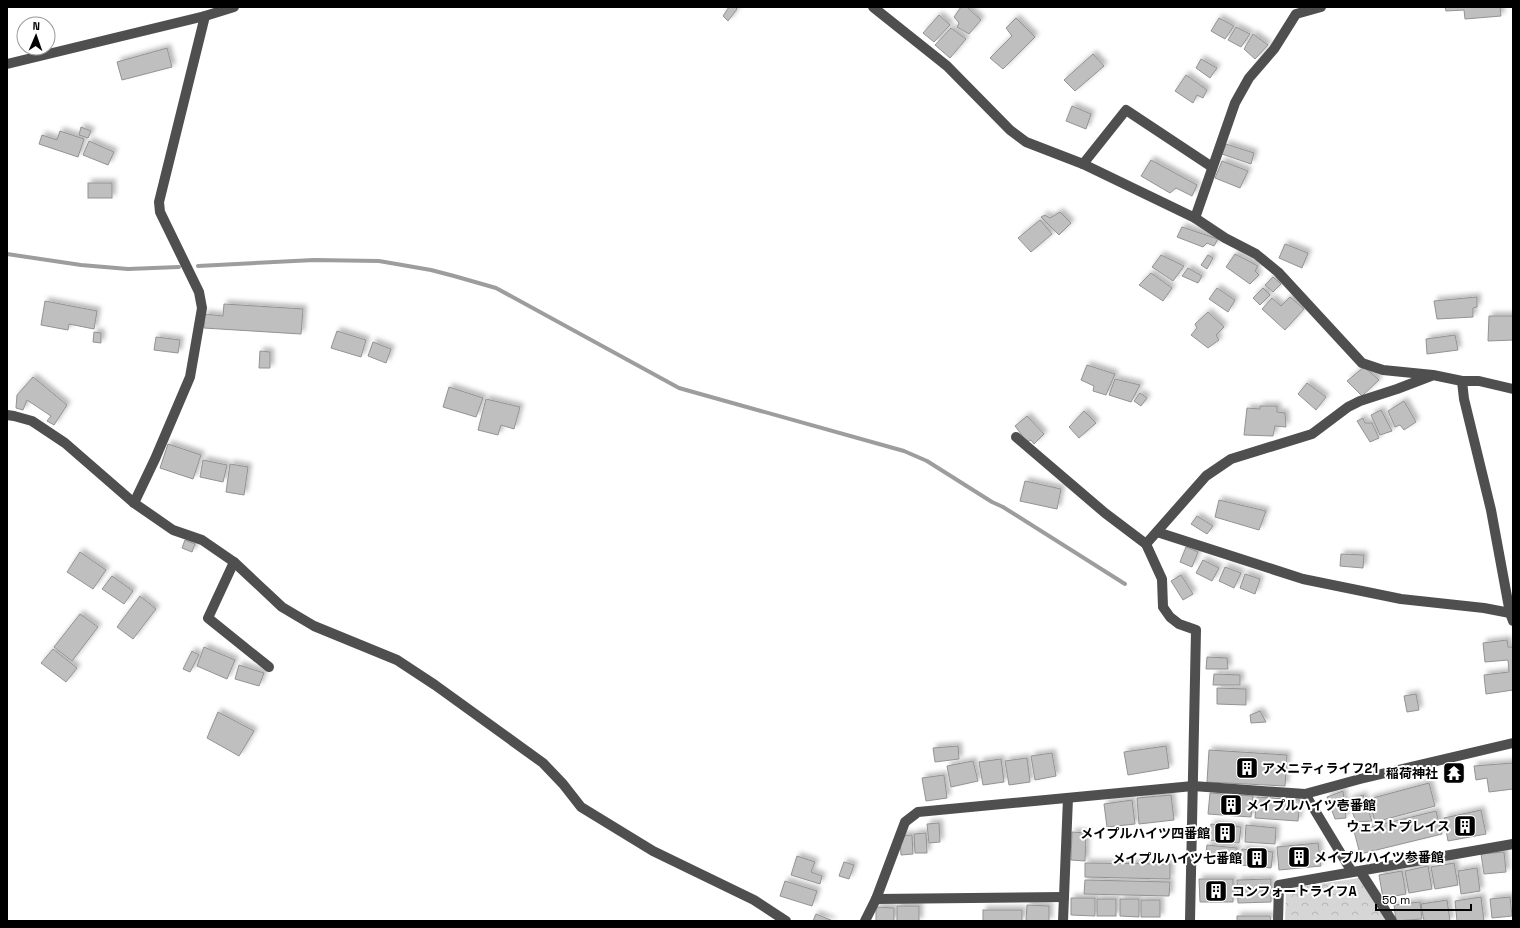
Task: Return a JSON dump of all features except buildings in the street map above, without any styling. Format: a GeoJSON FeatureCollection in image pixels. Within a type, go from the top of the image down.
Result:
{"type":"FeatureCollection","features":[{"type":"Feature","properties":{"kind":"street"},"geometry":{"type":"LineString","coordinates":[[7,64],[205,16],[234,7]]}},
{"type":"Feature","properties":{"kind":"street"},"geometry":{"type":"LineString","coordinates":[[873,7],[947,66],[1010,130],[1026,142],[1083,164],[1195,218],[1225,238],[1256,254],[1278,272],[1362,363],[1383,370],[1433,375],[1462,381],[1479,381],[1513,389]]}},
{"type":"Feature","properties":{"kind":"street"},"geometry":{"type":"LineString","coordinates":[[1195,218],[1235,103],[1249,78],[1274,49],[1296,14],[1321,7]]}},
{"type":"Feature","properties":{"kind":"street"},"geometry":{"type":"LineString","coordinates":[[134,503],[156,459],[190,377],[202,308],[199,292],[160,212],[159,202],[205,16]]}},
{"type":"Feature","properties":{"kind":"street"},"geometry":{"type":"LineString","coordinates":[[1083,164],[1126,110],[1212,167]]}},
{"type":"Feature","properties":{"kind":"street"},"geometry":{"type":"LineString","coordinates":[[1146,544],[1206,476],[1232,459],[1312,434],[1348,407],[1360,401],[1433,375]]}},
{"type":"Feature","properties":{"kind":"street"},"geometry":{"type":"LineString","coordinates":[[1157,532],[1303,579],[1401,599],[1484,608],[1512,617],[1491,510],[1464,399],[1462,381]]}},
{"type":"Feature","properties":{"kind":"street"},"geometry":{"type":"LineString","coordinates":[[7,416],[14,416],[32,421],[53,434],[134,503],[173,530],[202,540],[234,562],[282,607],[314,626],[397,660],[543,764],[563,784],[581,807],[653,851],[754,900],[786,921]]}},
{"type":"Feature","properties":{"kind":"street"},"geometry":{"type":"LineString","coordinates":[[1016,437],[1110,517],[1146,544],[1162,580],[1163,607],[1170,617],[1179,624],[1196,630],[1190,921]]}},
{"type":"Feature","properties":{"kind":"street"},"geometry":{"type":"LineString","coordinates":[[234,562],[208,618],[269,667]]}},
{"type":"Feature","properties":{"kind":"street"},"geometry":{"type":"LineString","coordinates":[[865,921],[876,898],[905,822],[918,812],[1193,786],[1305,794],[1360,779],[1513,743]]}},
{"type":"Feature","properties":{"kind":"street"},"geometry":{"type":"LineString","coordinates":[[1305,794],[1356,872],[1392,921]]}},
{"type":"Feature","properties":{"kind":"street"},"geometry":{"type":"LineString","coordinates":[[1063,921],[1068,798]]}},
{"type":"Feature","properties":{"kind":"street"},"geometry":{"type":"LineString","coordinates":[[1278,921],[1279,885],[1513,844]]}},
{"type":"Feature","properties":{"kind":"street"},"geometry":{"type":"LineString","coordinates":[[876,898],[1064,897]]}},
{"type":"Feature","properties":{"kind":"green space"},"geometry":{"type":"Polygon","coordinates":[[[1359,878],[1386,921],[1285,921],[1286,889],[1359,878]]]}},
{"type":"Feature","properties":{"kind":"waterway"},"geometry":{"type":"LineString","coordinates":[[7,254],[81,265],[128,269],[179,267]]}},
{"type":"Feature","properties":{"kind":"waterway"},"geometry":{"type":"LineString","coordinates":[[198,266],[314,260],[379,261],[431,270],[496,288],[679,388],[904,451],[927,461],[1125,584]]}},
{"type":"Feature","properties":{"kind":"place","name":"アメニティライフ21"},"geometry":{"type":"Point","coordinates":[1247,768]}},
{"type":"Feature","properties":{"kind":"place","name":"稲荷神社"},"geometry":{"type":"Point","coordinates":[1454,773]}},
{"type":"Feature","properties":{"kind":"place","name":"メイプルハイツ壱番館"},"geometry":{"type":"Point","coordinates":[1231,805]}},
{"type":"Feature","properties":{"kind":"place","name":"ウェストプレイス"},"geometry":{"type":"Point","coordinates":[1465,826]}},
{"type":"Feature","properties":{"kind":"place","name":"メイプルハイツ四番館"},"geometry":{"type":"Point","coordinates":[1225,833]}},
{"type":"Feature","properties":{"kind":"place","name":"メイプルハイツ参番館"},"geometry":{"type":"Point","coordinates":[1299,857]}},
{"type":"Feature","properties":{"kind":"place","name":"メイプルハイツ七番館"},"geometry":{"type":"Point","coordinates":[1257,858]}},
{"type":"Feature","properties":{"kind":"place","name":"コンフォートライフA"},"geometry":{"type":"Point","coordinates":[1216,891]}}]}
